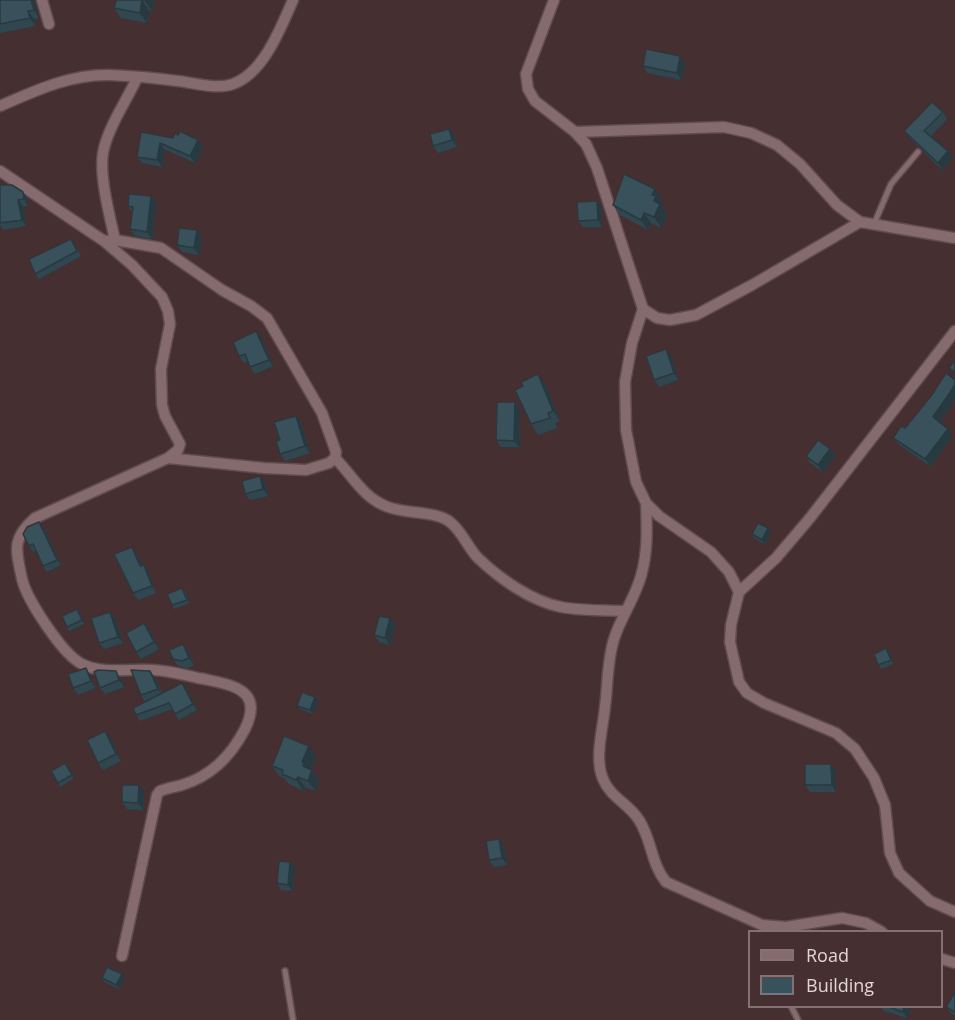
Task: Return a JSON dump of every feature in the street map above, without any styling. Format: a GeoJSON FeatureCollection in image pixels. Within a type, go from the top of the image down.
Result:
{"type":"FeatureCollection","features":[{"type":"Feature","properties":{"kind":"street"},"geometry":{"type":"LineString","coordinates":[[42,0],[49,24]]}},
{"type":"Feature","properties":{"kind":"street"},"geometry":{"type":"LineString","coordinates":[[1,107],[35,90],[77,78],[107,75],[207,85],[234,84],[247,75],[270,47],[293,0]]}},
{"type":"Feature","properties":{"kind":"street"},"geometry":{"type":"LineString","coordinates":[[554,0],[526,74],[528,89],[535,101],[575,132],[585,144],[597,168],[643,309],[632,343],[625,382],[626,430],[636,482],[646,503],[659,516],[711,552],[729,572],[739,592]]}},
{"type":"Feature","properties":{"kind":"street"},"geometry":{"type":"LineString","coordinates":[[110,241],[102,167],[103,153],[108,136],[138,78]]}},
{"type":"Feature","properties":{"kind":"street"},"geometry":{"type":"LineString","coordinates":[[575,132],[724,127],[751,133],[777,145],[800,164],[837,205],[860,222],[955,237]]}},
{"type":"Feature","properties":{"kind":"street"},"geometry":{"type":"LineString","coordinates":[[0,171],[110,241],[162,297],[170,324],[161,369],[162,405],[165,416],[180,444],[178,450],[168,458],[35,518],[22,529],[17,546],[24,587],[35,609],[70,655],[81,664],[95,668],[156,670],[234,685],[245,692],[251,706],[250,716],[236,745],[215,769],[195,781],[167,788],[157,795],[122,956]]}},
{"type":"Feature","properties":{"kind":"street"},"geometry":{"type":"LineString","coordinates":[[643,309],[657,318],[670,320],[696,315],[860,222]]}},
{"type":"Feature","properties":{"kind":"street"},"geometry":{"type":"LineString","coordinates":[[110,241],[161,248],[267,318],[322,413],[336,452],[335,458],[329,463],[306,470],[168,458]]}},
{"type":"Feature","properties":{"kind":"street"},"geometry":{"type":"LineString","coordinates":[[955,331],[810,518],[776,558],[739,592],[731,625],[730,642],[739,682],[747,693],[764,703],[836,733],[855,749],[874,778],[885,805],[890,853],[899,873],[930,901],[955,912]]}},
{"type":"Feature","properties":{"kind":"street"},"geometry":{"type":"LineString","coordinates":[[335,458],[363,493],[374,500],[389,508],[442,517],[451,522],[470,550],[484,564],[525,592],[560,606],[625,612]]}},
{"type":"Feature","properties":{"kind":"street"},"geometry":{"type":"LineString","coordinates":[[646,503],[647,552],[640,579],[614,640],[607,669],[601,738],[602,778],[609,790],[638,819],[646,832],[658,872],[666,882],[762,925],[810,927],[842,918],[866,923],[878,930]]}},
{"type":"Feature","properties":{"kind":"lane"},"geometry":{"type":"LineString","coordinates":[[874,224],[891,184],[918,152]]}},
{"type":"Feature","properties":{"kind":"lane"},"geometry":{"type":"LineString","coordinates":[[285,971],[294,1020]]}},
{"type":"Feature","properties":{"kind":"building"},"geometry":{"type":"Polygon","coordinates":[[[0,0],[31,0],[34,10],[28,11],[30,18],[0,24],[0,0]]]}},
{"type":"Feature","properties":{"kind":"building"},"geometry":{"type":"Polygon","coordinates":[[[116,0],[142,0],[140,13],[114,8],[116,0]]]}},
{"type":"Feature","properties":{"kind":"building"},"geometry":{"type":"Polygon","coordinates":[[[646,49],[680,56],[677,73],[643,66],[646,49]]]}},
{"type":"Feature","properties":{"kind":"building"},"geometry":{"type":"Polygon","coordinates":[[[932,102],[943,112],[924,131],[948,151],[938,163],[904,131],[932,102]]]}},
{"type":"Feature","properties":{"kind":"building"},"geometry":{"type":"Polygon","coordinates":[[[449,129],[452,140],[433,146],[430,134],[449,129]]]}},
{"type":"Feature","properties":{"kind":"building"},"geometry":{"type":"Polygon","coordinates":[[[180,131],[198,140],[190,156],[160,143],[157,160],[137,157],[141,132],[173,138],[175,133],[178,135],[180,131]]]}},
{"type":"Feature","properties":{"kind":"building"},"geometry":{"type":"Polygon","coordinates":[[[624,174],[655,189],[652,195],[656,196],[654,201],[660,204],[654,217],[644,213],[641,220],[613,205],[624,174]]]}},
{"type":"Feature","properties":{"kind":"building"},"geometry":{"type":"Polygon","coordinates":[[[0,185],[12,185],[23,192],[24,199],[18,200],[22,220],[0,223],[0,185]]]}},
{"type":"Feature","properties":{"kind":"building"},"geometry":{"type":"Polygon","coordinates":[[[129,194],[151,196],[147,232],[130,229],[133,207],[128,206],[129,194]]]}},
{"type":"Feature","properties":{"kind":"building"},"geometry":{"type":"Polygon","coordinates":[[[597,201],[598,220],[578,221],[577,202],[597,201]]]}},
{"type":"Feature","properties":{"kind":"building"},"geometry":{"type":"Polygon","coordinates":[[[179,228],[197,230],[194,248],[177,245],[179,228]]]}},
{"type":"Feature","properties":{"kind":"building"},"geometry":{"type":"Polygon","coordinates":[[[71,239],[77,251],[35,274],[29,259],[71,239]]]}},
{"type":"Feature","properties":{"kind":"building"},"geometry":{"type":"Polygon","coordinates":[[[256,331],[269,360],[250,367],[245,354],[239,356],[233,342],[256,331]]]}},
{"type":"Feature","properties":{"kind":"building"},"geometry":{"type":"Polygon","coordinates":[[[666,349],[674,373],[654,380],[646,356],[666,349]]]}},
{"type":"Feature","properties":{"kind":"building"},"geometry":{"type":"Polygon","coordinates":[[[955,360],[955,372],[949,368],[955,360]]]}},
{"type":"Feature","properties":{"kind":"building"},"geometry":{"type":"Polygon","coordinates":[[[946,373],[955,380],[955,385],[933,417],[948,429],[925,459],[893,438],[901,426],[905,428],[946,373]]]}},
{"type":"Feature","properties":{"kind":"building"},"geometry":{"type":"Polygon","coordinates":[[[538,374],[553,411],[548,413],[550,418],[531,424],[515,390],[523,386],[521,382],[538,374]]]}},
{"type":"Feature","properties":{"kind":"building"},"geometry":{"type":"Polygon","coordinates":[[[497,402],[515,402],[514,441],[496,440],[497,402]]]}},
{"type":"Feature","properties":{"kind":"building"},"geometry":{"type":"Polygon","coordinates":[[[296,416],[305,446],[280,454],[276,441],[280,440],[274,422],[296,416]]]}},
{"type":"Feature","properties":{"kind":"building"},"geometry":{"type":"Polygon","coordinates":[[[818,440],[830,449],[818,465],[806,456],[818,440]]]}},
{"type":"Feature","properties":{"kind":"building"},"geometry":{"type":"Polygon","coordinates":[[[260,476],[263,489],[245,494],[242,481],[260,476]]]}},
{"type":"Feature","properties":{"kind":"building"},"geometry":{"type":"Polygon","coordinates":[[[39,522],[57,560],[43,566],[33,544],[29,546],[23,534],[27,527],[39,522]]]}},
{"type":"Feature","properties":{"kind":"building"},"geometry":{"type":"Polygon","coordinates":[[[758,523],[768,528],[762,540],[752,534],[758,523]]]}},
{"type":"Feature","properties":{"kind":"building"},"geometry":{"type":"Polygon","coordinates":[[[132,547],[140,566],[144,565],[152,586],[133,593],[114,554],[132,547]]]}},
{"type":"Feature","properties":{"kind":"building"},"geometry":{"type":"Polygon","coordinates":[[[182,588],[187,600],[172,605],[167,594],[182,588]]]}},
{"type":"Feature","properties":{"kind":"building"},"geometry":{"type":"Polygon","coordinates":[[[77,609],[82,620],[67,627],[62,616],[77,609]]]}},
{"type":"Feature","properties":{"kind":"building"},"geometry":{"type":"Polygon","coordinates":[[[110,612],[118,637],[99,643],[91,618],[110,612]]]}},
{"type":"Feature","properties":{"kind":"building"},"geometry":{"type":"Polygon","coordinates":[[[379,616],[390,618],[385,638],[374,635],[379,616]]]}},
{"type":"Feature","properties":{"kind":"building"},"geometry":{"type":"Polygon","coordinates":[[[144,623],[154,642],[136,652],[126,633],[144,623]]]}},
{"type":"Feature","properties":{"kind":"building"},"geometry":{"type":"Polygon","coordinates":[[[183,644],[189,658],[182,661],[173,659],[169,650],[183,644]]]}},
{"type":"Feature","properties":{"kind":"building"},"geometry":{"type":"Polygon","coordinates":[[[886,648],[891,660],[878,665],[874,654],[886,648]]]}},
{"type":"Feature","properties":{"kind":"building"},"geometry":{"type":"Polygon","coordinates":[[[86,668],[91,681],[73,688],[68,674],[86,668]]]}},
{"type":"Feature","properties":{"kind":"building"},"geometry":{"type":"Polygon","coordinates":[[[98,670],[116,671],[119,680],[100,688],[94,672],[98,670]]]}},
{"type":"Feature","properties":{"kind":"building"},"geometry":{"type":"Polygon","coordinates":[[[131,670],[150,671],[158,689],[141,695],[131,670]]]}},
{"type":"Feature","properties":{"kind":"building"},"geometry":{"type":"Polygon","coordinates":[[[182,683],[193,704],[175,714],[169,703],[136,715],[133,708],[182,683]]]}},
{"type":"Feature","properties":{"kind":"building"},"geometry":{"type":"Polygon","coordinates":[[[302,692],[315,697],[310,710],[297,706],[302,692]]]}},
{"type":"Feature","properties":{"kind":"building"},"geometry":{"type":"Polygon","coordinates":[[[105,731],[116,754],[98,763],[87,740],[105,731]]]}},
{"type":"Feature","properties":{"kind":"building"},"geometry":{"type":"Polygon","coordinates":[[[284,736],[309,746],[302,762],[303,766],[312,770],[308,781],[298,777],[296,780],[282,774],[283,770],[272,766],[284,736]]]}},
{"type":"Feature","properties":{"kind":"building"},"geometry":{"type":"Polygon","coordinates":[[[65,763],[72,775],[58,783],[51,771],[65,763]]]}},
{"type":"Feature","properties":{"kind":"building"},"geometry":{"type":"Polygon","coordinates":[[[805,764],[831,764],[832,785],[805,785],[805,764]]]}},
{"type":"Feature","properties":{"kind":"building"},"geometry":{"type":"Polygon","coordinates":[[[122,785],[139,785],[138,803],[122,802],[122,785]]]}},
{"type":"Feature","properties":{"kind":"building"},"geometry":{"type":"Polygon","coordinates":[[[499,839],[502,858],[489,860],[486,841],[499,839]]]}},
{"type":"Feature","properties":{"kind":"building"},"geometry":{"type":"Polygon","coordinates":[[[279,861],[290,862],[288,885],[277,883],[279,861]]]}},
{"type":"Feature","properties":{"kind":"building"},"geometry":{"type":"Polygon","coordinates":[[[107,967],[122,974],[116,985],[102,978],[107,967]]]}},
{"type":"Feature","properties":{"kind":"building"},"geometry":{"type":"Polygon","coordinates":[[[955,992],[955,1012],[946,1007],[955,992]]]}},
{"type":"Feature","properties":{"kind":"building"},"geometry":{"type":"Polygon","coordinates":[[[892,1008],[904,1008],[903,1012],[892,1008]]]}}]}
